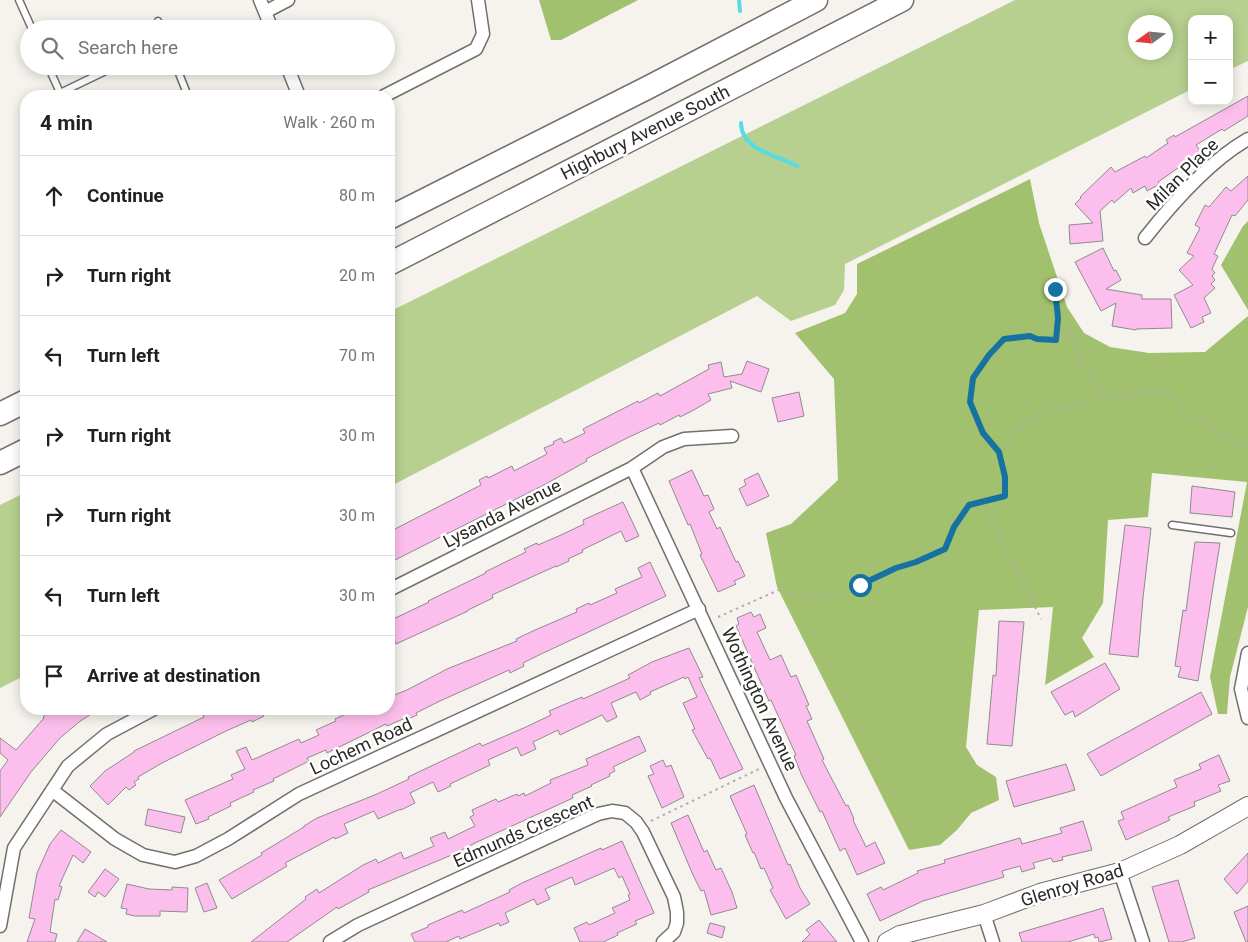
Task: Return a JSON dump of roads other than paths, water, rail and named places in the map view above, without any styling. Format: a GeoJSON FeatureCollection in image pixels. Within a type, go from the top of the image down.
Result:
{"type":"FeatureCollection","features":[{"type":"Feature","properties":{"kind":"highway"},"geometry":{"type":"LineString","coordinates":[[395,215],[647,88],[816,0]]}},
{"type":"Feature","properties":{"kind":"highway","name":"Highbury Avenue South"},"geometry":{"type":"LineString","coordinates":[[395,261],[902,0]]}},
{"type":"Feature","properties":{"kind":"highway"},"geometry":{"type":"LineString","coordinates":[[0,414],[20,404]]}},
{"type":"Feature","properties":{"kind":"highway"},"geometry":{"type":"LineString","coordinates":[[0,463],[20,453]]}},
{"type":"Feature","properties":{"kind":"street"},"geometry":{"type":"LineString","coordinates":[[268,20],[262,6],[288,0]]}},
{"type":"Feature","properties":{"kind":"street"},"geometry":{"type":"LineString","coordinates":[[395,90],[476,49],[483,34],[478,0]]}},
{"type":"Feature","properties":{"kind":"street"},"geometry":{"type":"LineString","coordinates":[[291,75],[297,90]]}},
{"type":"Feature","properties":{"kind":"street","name":"Milan Place"},"geometry":{"type":"LineString","coordinates":[[1145,238],[1163,215],[1214,164],[1248,139]]}},
{"type":"Feature","properties":{"kind":"street","name":"Lysanda Avenue"},"geometry":{"type":"LineString","coordinates":[[395,587],[632,468],[664,448],[684,439],[732,436]]}},
{"type":"Feature","properties":{"kind":"street","name":"Wothington Avenue"},"geometry":{"type":"LineString","coordinates":[[632,468],[786,798],[862,942]]}},
{"type":"Feature","properties":{"kind":"street","name":"Lochem Road"},"geometry":{"type":"LineString","coordinates":[[52,790],[115,839],[143,855],[175,862],[196,856],[228,840],[299,794],[699,609]]}},
{"type":"Feature","properties":{"kind":"street"},"geometry":{"type":"LineString","coordinates":[[1248,653],[1241,689],[1248,718]]}},
{"type":"Feature","properties":{"kind":"street"},"geometry":{"type":"LineString","coordinates":[[0,926],[14,848],[68,766],[107,734],[143,715]]}},
{"type":"Feature","properties":{"kind":"street","name":"Glenroy Road"},"geometry":{"type":"LineString","coordinates":[[887,942],[900,935],[984,914],[1040,893],[1120,872],[1180,845],[1248,806]]}},
{"type":"Feature","properties":{"kind":"street","name":"Edmunds Crescent"},"geometry":{"type":"LineString","coordinates":[[330,942],[358,925],[598,814],[612,811],[625,814],[640,827],[674,897],[677,923],[674,932],[663,942]]}},
{"type":"Feature","properties":{"kind":"street"},"geometry":{"type":"LineString","coordinates":[[1120,872],[1143,942]]}},
{"type":"Feature","properties":{"kind":"street"},"geometry":{"type":"LineString","coordinates":[[984,914],[993,942]]}},
{"type":"Feature","properties":{"kind":"lane"},"geometry":{"type":"LineString","coordinates":[[19,0],[28,20]]}},
{"type":"Feature","properties":{"kind":"lane"},"geometry":{"type":"LineString","coordinates":[[52,75],[58,90]]}},
{"type":"Feature","properties":{"kind":"lane"},"geometry":{"type":"LineString","coordinates":[[68,90],[98,75]]}},
{"type":"Feature","properties":{"kind":"lane"},"geometry":{"type":"LineString","coordinates":[[180,75],[186,90]]}},
{"type":"Feature","properties":{"kind":"lane"},"geometry":{"type":"LineString","coordinates":[[1172,525],[1231,533]]}},
{"type":"Feature","properties":{"kind":"waterway"},"geometry":{"type":"LineString","coordinates":[[739,0],[740,11]]}},
{"type":"Feature","properties":{"kind":"waterway"},"geometry":{"type":"LineString","coordinates":[[741,123],[747,140],[754,146],[797,166]]}}]}
